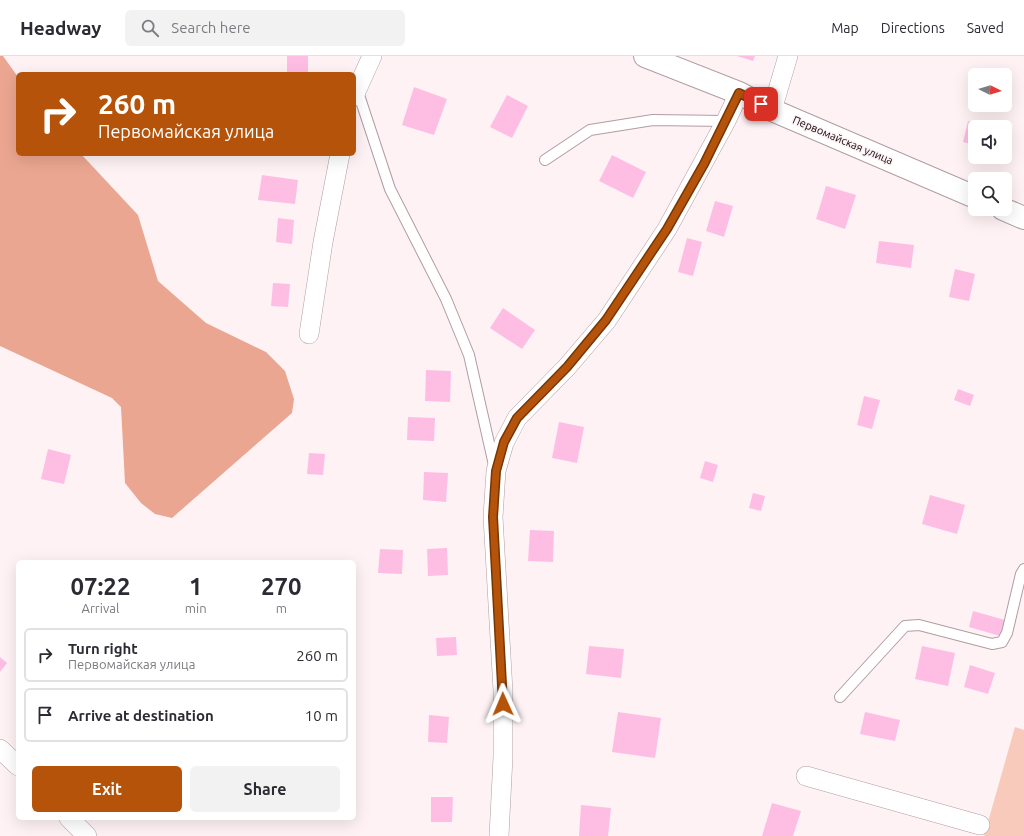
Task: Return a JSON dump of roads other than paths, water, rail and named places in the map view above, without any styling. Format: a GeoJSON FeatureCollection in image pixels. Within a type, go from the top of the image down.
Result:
{"type":"FeatureCollection","features":[{"type":"Feature","properties":{"kind":"main road","name":"Первомайская улица"},"geometry":{"type":"LineString","coordinates":[[644,56],[739,93],[772,110],[968,194]]}},
{"type":"Feature","properties":{"kind":"main road"},"geometry":{"type":"LineString","coordinates":[[1012,213],[1024,218]]}},
{"type":"Feature","properties":{"kind":"street"},"geometry":{"type":"LineString","coordinates":[[356,90],[372,56]]}},
{"type":"Feature","properties":{"kind":"street"},"geometry":{"type":"LineString","coordinates":[[772,110],[788,56]]}},
{"type":"Feature","properties":{"kind":"street"},"geometry":{"type":"LineString","coordinates":[[499,836],[503,757],[503,691],[493,517],[496,471],[504,442],[517,418],[567,367],[606,320],[667,229],[726,121],[739,93]]}},
{"type":"Feature","properties":{"kind":"street"},"geometry":{"type":"LineString","coordinates":[[309,334],[323,242],[340,156]]}},
{"type":"Feature","properties":{"kind":"street"},"geometry":{"type":"LineString","coordinates":[[0,749],[16,764]]}},
{"type":"Feature","properties":{"kind":"street"},"geometry":{"type":"LineString","coordinates":[[806,776],[980,825]]}},
{"type":"Feature","properties":{"kind":"street"},"geometry":{"type":"LineString","coordinates":[[72,820],[88,836]]}},
{"type":"Feature","properties":{"kind":"lane"},"geometry":{"type":"LineString","coordinates":[[356,95],[390,189],[446,299],[469,355],[496,471]]}},
{"type":"Feature","properties":{"kind":"lane"},"geometry":{"type":"LineString","coordinates":[[545,160],[590,130],[653,120],[726,121]]}},
{"type":"Feature","properties":{"kind":"lane"},"geometry":{"type":"LineString","coordinates":[[840,697],[905,626],[919,625],[992,644],[1002,642],[1007,633],[1021,574],[1024,569]]}}]}
